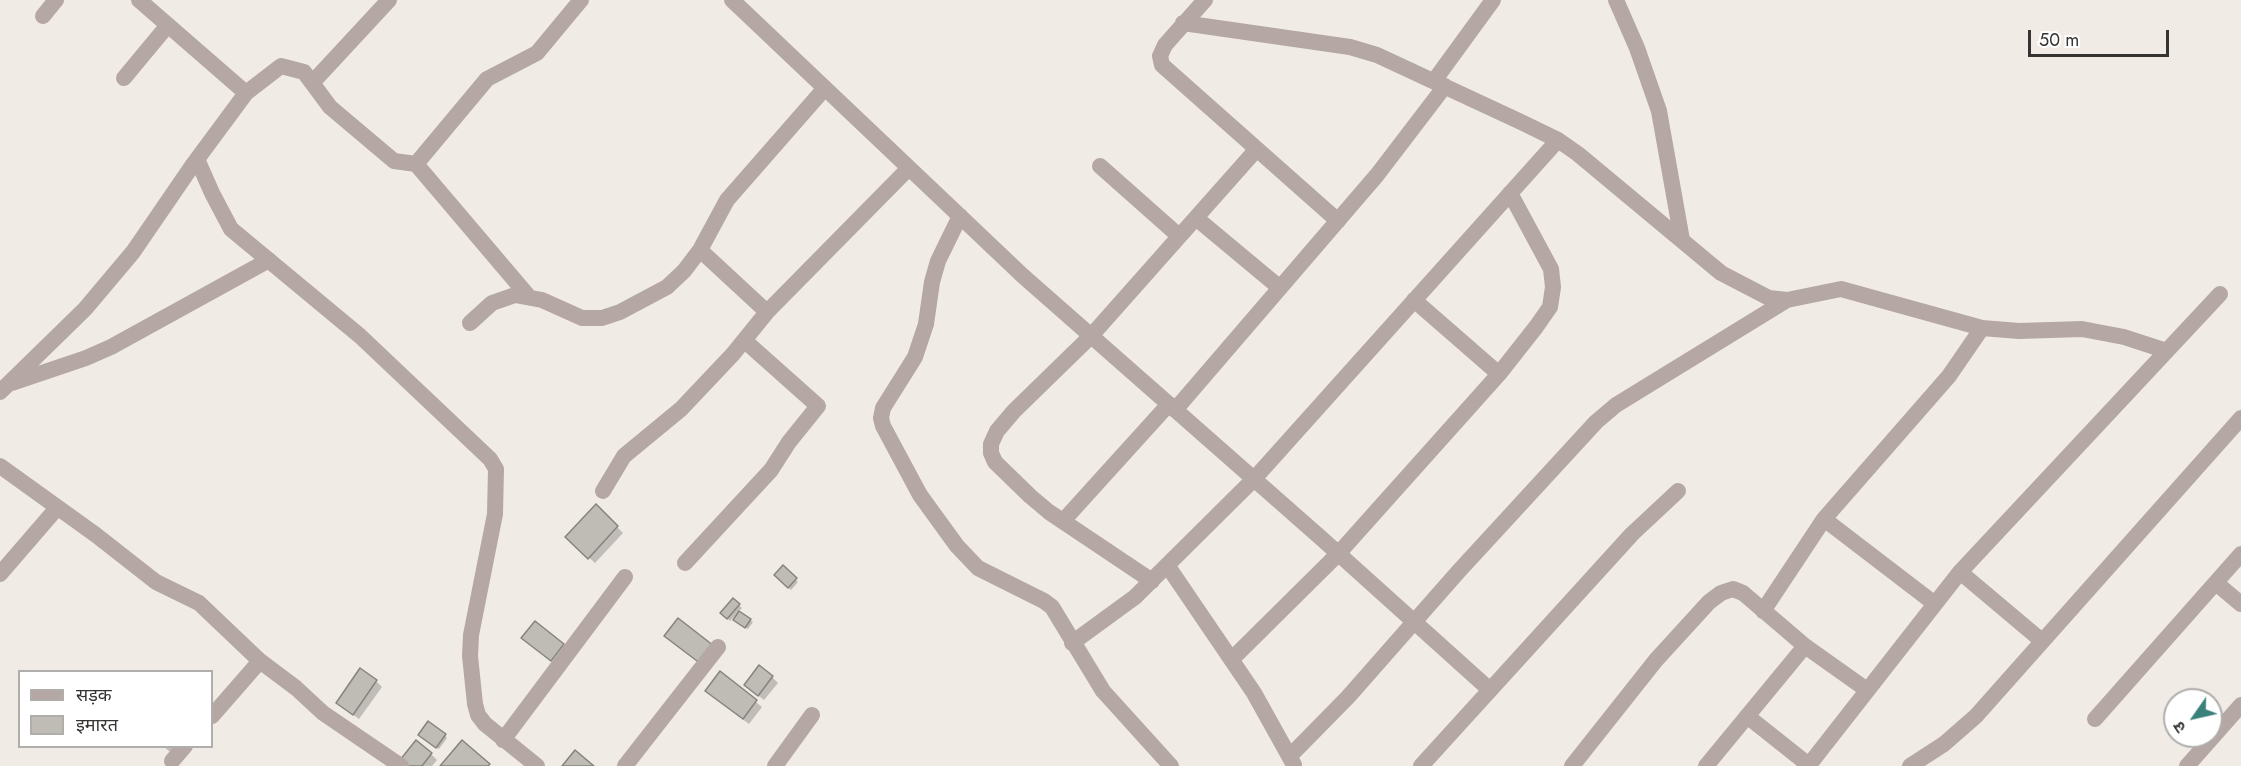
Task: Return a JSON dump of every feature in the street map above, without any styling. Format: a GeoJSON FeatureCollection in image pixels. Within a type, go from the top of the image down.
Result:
{"type":"FeatureCollection","features":[{"type":"Feature","properties":{"kind":"street"},"geometry":{"type":"LineString","coordinates":[[43,16],[56,0]]}},
{"type":"Feature","properties":{"kind":"street"},"geometry":{"type":"LineString","coordinates":[[139,0],[246,93]]}},
{"type":"Feature","properties":{"kind":"street"},"geometry":{"type":"LineString","coordinates":[[312,83],[389,0]]}},
{"type":"Feature","properties":{"kind":"street"},"geometry":{"type":"LineString","coordinates":[[416,164],[487,79],[537,53],[581,0]]}},
{"type":"Feature","properties":{"kind":"street"},"geometry":{"type":"LineString","coordinates":[[732,0],[1023,276],[1490,690]]}},
{"type":"Feature","properties":{"kind":"street"},"geometry":{"type":"LineString","coordinates":[[1204,0],[1165,45],[1160,56],[1162,65],[1338,221]]}},
{"type":"Feature","properties":{"kind":"street"},"geometry":{"type":"LineString","coordinates":[[1063,521],[1172,407],[1280,288],[1377,175],[1493,0]]}},
{"type":"Feature","properties":{"kind":"street"},"geometry":{"type":"LineString","coordinates":[[1616,0],[1656,100],[1682,240]]}},
{"type":"Feature","properties":{"kind":"street"},"geometry":{"type":"LineString","coordinates":[[1183,23],[1350,47],[1377,55],[1439,83],[1557,140],[1578,154],[1721,273],[1769,298],[1787,300],[1841,289],[1982,328],[2019,331],[2082,329],[2124,337],[2167,351]]}},
{"type":"Feature","properties":{"kind":"street"},"geometry":{"type":"LineString","coordinates":[[124,78],[168,26]]}},
{"type":"Feature","properties":{"kind":"street"},"geometry":{"type":"LineString","coordinates":[[4,388],[85,309],[134,252],[197,159],[246,93],[281,66],[304,72],[330,107],[394,161],[416,164],[529,297]]}},
{"type":"Feature","properties":{"kind":"street"},"geometry":{"type":"LineString","coordinates":[[470,323],[492,303],[515,295],[542,300],[582,318],[602,318],[620,312],[667,287],[684,271],[700,250],[727,200],[825,88]]}},
{"type":"Feature","properties":{"kind":"street"},"geometry":{"type":"LineString","coordinates":[[1072,643],[1135,597],[1254,479],[1557,140]]}},
{"type":"Feature","properties":{"kind":"street"},"geometry":{"type":"LineString","coordinates":[[1152,580],[1049,512],[1002,471],[991,453],[991,444],[997,431],[1014,411],[1091,336],[1256,150]]}},
{"type":"Feature","properties":{"kind":"street"},"geometry":{"type":"LineString","coordinates":[[197,159],[231,229],[360,336],[490,459],[496,469],[495,514],[471,635],[470,656],[475,704],[478,715],[485,724],[537,766]]}},
{"type":"Feature","properties":{"kind":"street"},"geometry":{"type":"LineString","coordinates":[[1100,166],[1179,236]]}},
{"type":"Feature","properties":{"kind":"street"},"geometry":{"type":"LineString","coordinates":[[603,491],[624,456],[681,409],[745,341],[767,312],[909,168]]}},
{"type":"Feature","properties":{"kind":"street"},"geometry":{"type":"LineString","coordinates":[[1232,659],[1338,554],[1498,374],[1550,307],[1553,287],[1551,268],[1510,193]]}},
{"type":"Feature","properties":{"kind":"street"},"geometry":{"type":"LineString","coordinates":[[960,216],[938,261],[932,282],[926,324],[915,357],[883,408],[881,418],[883,426],[920,495],[943,530],[978,568],[1044,601],[1052,608],[1103,691],[1171,766]]}},
{"type":"Feature","properties":{"kind":"street"},"geometry":{"type":"LineString","coordinates":[[1196,218],[1280,288]]}},
{"type":"Feature","properties":{"kind":"street"},"geometry":{"type":"LineString","coordinates":[[700,250],[767,312]]}},
{"type":"Feature","properties":{"kind":"street"},"geometry":{"type":"LineString","coordinates":[[4,388],[111,347],[269,260]]}},
{"type":"Feature","properties":{"kind":"street"},"geometry":{"type":"LineString","coordinates":[[1747,716],[1809,766],[1960,572],[2220,294]]}},
{"type":"Feature","properties":{"kind":"street"},"geometry":{"type":"LineString","coordinates":[[1414,300],[1498,374]]}},
{"type":"Feature","properties":{"kind":"street"},"geometry":{"type":"LineString","coordinates":[[1167,565],[1254,693],[1292,761],[1458,572],[1596,422],[1616,405],[1787,300]]}},
{"type":"Feature","properties":{"kind":"street"},"geometry":{"type":"LineString","coordinates":[[1763,611],[1824,519],[1949,376],[1982,328]]}},
{"type":"Feature","properties":{"kind":"street"},"geometry":{"type":"LineString","coordinates":[[685,563],[771,470],[789,442],[818,406],[745,341]]}},
{"type":"Feature","properties":{"kind":"street"},"geometry":{"type":"LineString","coordinates":[[1910,766],[1944,744],[1976,716],[2241,418]]}},
{"type":"Feature","properties":{"kind":"street"},"geometry":{"type":"LineString","coordinates":[[0,466],[96,535],[156,582],[200,603],[260,661],[296,688],[323,713],[401,766]]}},
{"type":"Feature","properties":{"kind":"street"},"geometry":{"type":"LineString","coordinates":[[1421,766],[1632,534],[1678,492]]}},
{"type":"Feature","properties":{"kind":"street"},"geometry":{"type":"LineString","coordinates":[[0,574],[57,508]]}},
{"type":"Feature","properties":{"kind":"street"},"geometry":{"type":"LineString","coordinates":[[1824,519],[1935,604]]}},
{"type":"Feature","properties":{"kind":"street"},"geometry":{"type":"LineString","coordinates":[[2095,719],[2241,554]]}},
{"type":"Feature","properties":{"kind":"street"},"geometry":{"type":"LineString","coordinates":[[1960,572],[2043,641]]}},
{"type":"Feature","properties":{"kind":"street"},"geometry":{"type":"LineString","coordinates":[[503,740],[625,577]]}},
{"type":"Feature","properties":{"kind":"street"},"geometry":{"type":"LineString","coordinates":[[2216,583],[2241,604]]}},
{"type":"Feature","properties":{"kind":"street"},"geometry":{"type":"LineString","coordinates":[[1573,766],[1656,660],[1709,602],[1721,593],[1733,589],[1743,593],[1805,646],[1868,690]]}},
{"type":"Feature","properties":{"kind":"street"},"geometry":{"type":"LineString","coordinates":[[1706,766],[1805,646]]}},
{"type":"Feature","properties":{"kind":"street"},"geometry":{"type":"LineString","coordinates":[[625,766],[718,647]]}},
{"type":"Feature","properties":{"kind":"street"},"geometry":{"type":"LineString","coordinates":[[213,715],[260,661]]}},
{"type":"Feature","properties":{"kind":"street"},"geometry":{"type":"LineString","coordinates":[[2187,766],[2241,705]]}},
{"type":"Feature","properties":{"kind":"street"},"geometry":{"type":"LineString","coordinates":[[775,766],[812,715]]}},
{"type":"Feature","properties":{"kind":"street"},"geometry":{"type":"LineString","coordinates":[[172,761],[184,748]]}},
{"type":"Feature","properties":{"kind":"building"},"geometry":{"type":"Polygon","coordinates":[[[596,504],[618,526],[588,559],[565,537],[596,504]]]}},
{"type":"Feature","properties":{"kind":"building"},"geometry":{"type":"Polygon","coordinates":[[[783,565],[797,578],[788,588],[774,575],[783,565]]]}},
{"type":"Feature","properties":{"kind":"building"},"geometry":{"type":"Polygon","coordinates":[[[733,598],[740,604],[727,619],[720,613],[733,598]]]}},
{"type":"Feature","properties":{"kind":"building"},"geometry":{"type":"Polygon","coordinates":[[[739,611],[751,619],[745,628],[733,620],[739,611]]]}},
{"type":"Feature","properties":{"kind":"building"},"geometry":{"type":"Polygon","coordinates":[[[678,618],[714,646],[701,664],[664,636],[678,618]]]}},
{"type":"Feature","properties":{"kind":"building"},"geometry":{"type":"Polygon","coordinates":[[[535,621],[564,644],[551,661],[521,638],[535,621]]]}},
{"type":"Feature","properties":{"kind":"building"},"geometry":{"type":"Polygon","coordinates":[[[759,665],[773,676],[758,696],[744,685],[759,665]]]}},
{"type":"Feature","properties":{"kind":"building"},"geometry":{"type":"Polygon","coordinates":[[[360,668],[377,680],[353,715],[336,703],[360,668]]]}},
{"type":"Feature","properties":{"kind":"building"},"geometry":{"type":"Polygon","coordinates":[[[720,671],[757,700],[743,719],[705,691],[720,671]]]}},
{"type":"Feature","properties":{"kind":"building"},"geometry":{"type":"Polygon","coordinates":[[[428,721],[446,734],[436,748],[418,735],[428,721]]]}},
{"type":"Feature","properties":{"kind":"building"},"geometry":{"type":"Polygon","coordinates":[[[416,740],[432,753],[422,766],[408,766],[400,760],[416,740]]]}},
{"type":"Feature","properties":{"kind":"building"},"geometry":{"type":"Polygon","coordinates":[[[462,740],[490,764],[488,766],[440,766],[462,740]]]}},
{"type":"Feature","properties":{"kind":"building"},"geometry":{"type":"Polygon","coordinates":[[[575,750],[594,766],[562,766],[575,750]]]}}]}
